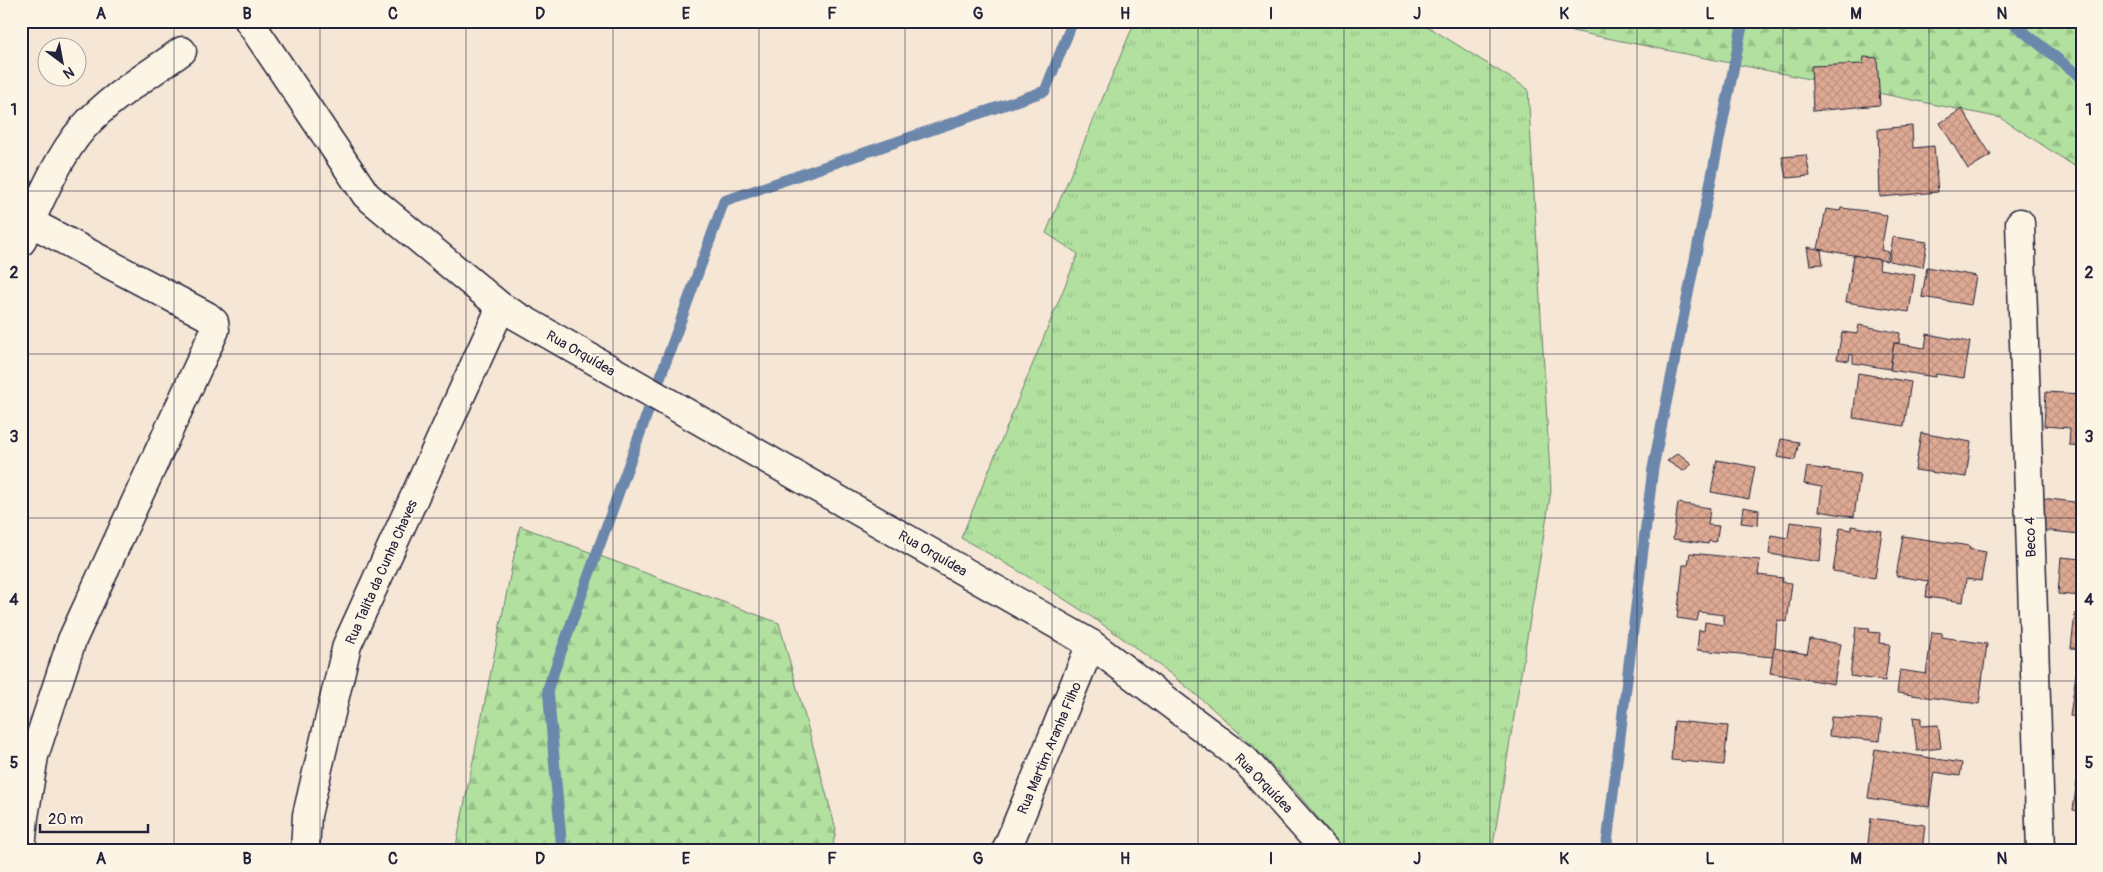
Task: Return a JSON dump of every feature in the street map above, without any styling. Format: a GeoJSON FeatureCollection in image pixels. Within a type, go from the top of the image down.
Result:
{"type":"FeatureCollection","features":[{"type":"Feature","properties":{"kind":"street","name":"Rua Orquídea"},"geometry":{"type":"LineString","coordinates":[[249,21],[366,195],[502,308],[1091,644],[1245,760],[1326,851]]}},
{"type":"Feature","properties":{"kind":"street"},"geometry":{"type":"LineString","coordinates":[[21,849],[34,756],[72,640],[215,330],[214,322],[207,316],[26,232],[53,175],[81,129],[123,92],[182,51]]}},
{"type":"Feature","properties":{"kind":"street","name":"Beco 4"},"geometry":{"type":"LineString","coordinates":[[2020,223],[2041,851]]}},
{"type":"Feature","properties":{"kind":"street","name":"Rua Talita da Cunha Chaves"},"geometry":{"type":"LineString","coordinates":[[305,851],[307,816],[347,645],[502,308]]}},
{"type":"Feature","properties":{"kind":"street","name":"Rua Martim Aranha Filho"},"geometry":{"type":"LineString","coordinates":[[1006,851],[1091,644]]}},
{"type":"Feature","properties":{"kind":"green space"},"geometry":{"type":"Polygon","coordinates":[[[1135,21],[1419,21],[1528,89],[1551,491],[1492,851],[1345,851],[1288,782],[1208,705],[1169,673],[1088,615],[1004,562],[961,538],[1078,254],[1046,233],[1135,21]]]}},
{"type":"Feature","properties":{"kind":"green space"},"geometry":{"type":"Polygon","coordinates":[[[1523,21],[2082,21],[2082,171],[2001,118],[1523,21]]]}},
{"type":"Feature","properties":{"kind":"green space"},"geometry":{"type":"Polygon","coordinates":[[[520,526],[779,623],[836,829],[832,851],[455,851],[520,526]]]}},
{"type":"Feature","properties":{"kind":"building"},"geometry":{"type":"Polygon","coordinates":[[[1864,57],[1877,58],[1880,105],[1813,111],[1811,66],[1863,64],[1864,57]]]}},
{"type":"Feature","properties":{"kind":"building"},"geometry":{"type":"Polygon","coordinates":[[[1962,109],[1991,155],[1968,169],[1940,123],[1962,109]]]}},
{"type":"Feature","properties":{"kind":"building"},"geometry":{"type":"Polygon","coordinates":[[[1912,126],[1913,148],[1934,146],[1938,192],[1880,197],[1878,129],[1912,126]]]}},
{"type":"Feature","properties":{"kind":"building"},"geometry":{"type":"Polygon","coordinates":[[[1806,155],[1810,176],[1786,178],[1782,157],[1806,155]]]}},
{"type":"Feature","properties":{"kind":"building"},"geometry":{"type":"Polygon","coordinates":[[[1841,208],[1876,212],[1887,216],[1881,250],[1889,252],[1887,261],[1818,249],[1826,209],[1840,211],[1841,208]]]}},
{"type":"Feature","properties":{"kind":"building"},"geometry":{"type":"Polygon","coordinates":[[[1893,237],[1927,242],[1923,267],[1889,261],[1893,237]]]}},
{"type":"Feature","properties":{"kind":"building"},"geometry":{"type":"Polygon","coordinates":[[[1807,247],[1821,250],[1823,264],[1810,265],[1807,247]]]}},
{"type":"Feature","properties":{"kind":"building"},"geometry":{"type":"Polygon","coordinates":[[[1854,255],[1880,260],[1879,269],[1915,275],[1909,312],[1846,302],[1854,255]]]}},
{"type":"Feature","properties":{"kind":"building"},"geometry":{"type":"Polygon","coordinates":[[[1927,267],[1976,276],[1971,305],[1922,297],[1927,267]]]}},
{"type":"Feature","properties":{"kind":"building"},"geometry":{"type":"Polygon","coordinates":[[[1859,325],[1900,333],[1899,343],[1894,343],[1890,369],[1853,363],[1853,355],[1850,354],[1849,361],[1837,359],[1842,332],[1857,334],[1859,325]]]}},
{"type":"Feature","properties":{"kind":"building"},"geometry":{"type":"Polygon","coordinates":[[[1927,334],[1970,342],[1964,378],[1936,374],[1935,377],[1890,370],[1894,343],[1925,348],[1927,334]]]}},
{"type":"Feature","properties":{"kind":"building"},"geometry":{"type":"Polygon","coordinates":[[[1858,373],[1911,382],[1904,426],[1853,418],[1858,373]]]}},
{"type":"Feature","properties":{"kind":"building"},"geometry":{"type":"Polygon","coordinates":[[[2046,392],[2082,394],[2082,446],[2069,445],[2070,428],[2044,426],[2046,392]]]}},
{"type":"Feature","properties":{"kind":"building"},"geometry":{"type":"Polygon","coordinates":[[[1921,433],[1971,442],[1966,477],[1915,470],[1921,433]]]}},
{"type":"Feature","properties":{"kind":"building"},"geometry":{"type":"Polygon","coordinates":[[[1781,439],[1799,442],[1795,460],[1777,457],[1781,439]]]}},
{"type":"Feature","properties":{"kind":"building"},"geometry":{"type":"Polygon","coordinates":[[[1678,453],[1692,464],[1683,471],[1667,461],[1678,453]]]}},
{"type":"Feature","properties":{"kind":"building"},"geometry":{"type":"Polygon","coordinates":[[[1717,460],[1755,467],[1749,499],[1711,492],[1717,460]]]}},
{"type":"Feature","properties":{"kind":"building"},"geometry":{"type":"Polygon","coordinates":[[[1807,467],[1860,474],[1854,517],[1819,511],[1822,487],[1804,484],[1807,467]]]}},
{"type":"Feature","properties":{"kind":"building"},"geometry":{"type":"Polygon","coordinates":[[[2042,498],[2082,503],[2079,534],[2043,530],[2044,517],[2041,517],[2042,498]]]}},
{"type":"Feature","properties":{"kind":"building"},"geometry":{"type":"Polygon","coordinates":[[[1678,503],[1710,508],[1708,525],[1719,526],[1716,542],[1709,541],[1708,544],[1673,539],[1678,503]]]}},
{"type":"Feature","properties":{"kind":"building"},"geometry":{"type":"Polygon","coordinates":[[[1743,507],[1759,510],[1758,525],[1741,523],[1743,507]]]}},
{"type":"Feature","properties":{"kind":"building"},"geometry":{"type":"Polygon","coordinates":[[[1790,522],[1823,526],[1820,562],[1769,554],[1771,535],[1788,538],[1790,522]]]}},
{"type":"Feature","properties":{"kind":"building"},"geometry":{"type":"Polygon","coordinates":[[[1851,526],[1882,531],[1875,578],[1833,571],[1840,528],[1851,530],[1851,526]]]}},
{"type":"Feature","properties":{"kind":"building"},"geometry":{"type":"Polygon","coordinates":[[[1903,536],[1970,546],[1969,549],[1986,552],[1981,581],[1966,579],[1963,602],[1926,597],[1928,581],[1896,576],[1903,536]]]}},
{"type":"Feature","properties":{"kind":"building"},"geometry":{"type":"Polygon","coordinates":[[[1690,553],[1760,560],[1758,575],[1783,578],[1782,582],[1792,583],[1787,622],[1777,620],[1773,657],[1697,650],[1699,630],[1704,631],[1705,622],[1723,625],[1724,615],[1699,612],[1697,621],[1677,618],[1683,565],[1688,565],[1690,553]]]}},
{"type":"Feature","properties":{"kind":"building"},"geometry":{"type":"Polygon","coordinates":[[[2061,557],[2082,559],[2082,596],[2058,594],[2061,557]]]}},
{"type":"Feature","properties":{"kind":"building"},"geometry":{"type":"Polygon","coordinates":[[[2075,614],[2082,614],[2082,649],[2071,648],[2075,614]]]}},
{"type":"Feature","properties":{"kind":"building"},"geometry":{"type":"Polygon","coordinates":[[[1856,627],[1870,628],[1869,632],[1880,633],[1879,643],[1890,644],[1885,681],[1850,676],[1856,627]]]}},
{"type":"Feature","properties":{"kind":"building"},"geometry":{"type":"Polygon","coordinates":[[[1932,632],[1942,633],[1942,637],[1987,644],[1979,704],[1897,693],[1900,670],[1926,674],[1932,632]]]}},
{"type":"Feature","properties":{"kind":"building"},"geometry":{"type":"Polygon","coordinates":[[[1810,639],[1841,644],[1834,684],[1770,673],[1774,648],[1807,654],[1810,639]]]}},
{"type":"Feature","properties":{"kind":"building"},"geometry":{"type":"Polygon","coordinates":[[[2076,674],[2082,675],[2082,717],[2070,716],[2076,674]]]}},
{"type":"Feature","properties":{"kind":"building"},"geometry":{"type":"Polygon","coordinates":[[[1831,717],[1882,720],[1880,741],[1829,736],[1831,717]]]}},
{"type":"Feature","properties":{"kind":"building"},"geometry":{"type":"Polygon","coordinates":[[[1913,717],[1921,718],[1921,726],[1938,725],[1941,748],[1917,751],[1913,717]]]}},
{"type":"Feature","properties":{"kind":"building"},"geometry":{"type":"Polygon","coordinates":[[[1674,721],[1728,726],[1724,765],[1671,760],[1674,721]]]}},
{"type":"Feature","properties":{"kind":"building"},"geometry":{"type":"Polygon","coordinates":[[[1875,749],[1962,763],[1960,776],[1934,772],[1929,807],[1868,798],[1875,749]]]}},
{"type":"Feature","properties":{"kind":"building"},"geometry":{"type":"Polygon","coordinates":[[[2077,781],[2082,781],[2082,811],[2073,810],[2077,781]]]}},
{"type":"Feature","properties":{"kind":"building"},"geometry":{"type":"Polygon","coordinates":[[[1871,818],[1925,825],[1922,851],[1867,851],[1871,818]]]}},
{"type":"Feature","properties":{"kind":"waterway"},"geometry":{"type":"LineString","coordinates":[[562,851],[548,688],[724,201],[1045,91],[1073,21]]}},
{"type":"Feature","properties":{"kind":"waterway"},"geometry":{"type":"LineString","coordinates":[[1606,851],[1653,468],[1743,21]]}},
{"type":"Feature","properties":{"kind":"waterway"},"geometry":{"type":"LineString","coordinates":[[2010,21],[2082,78]]}}]}
